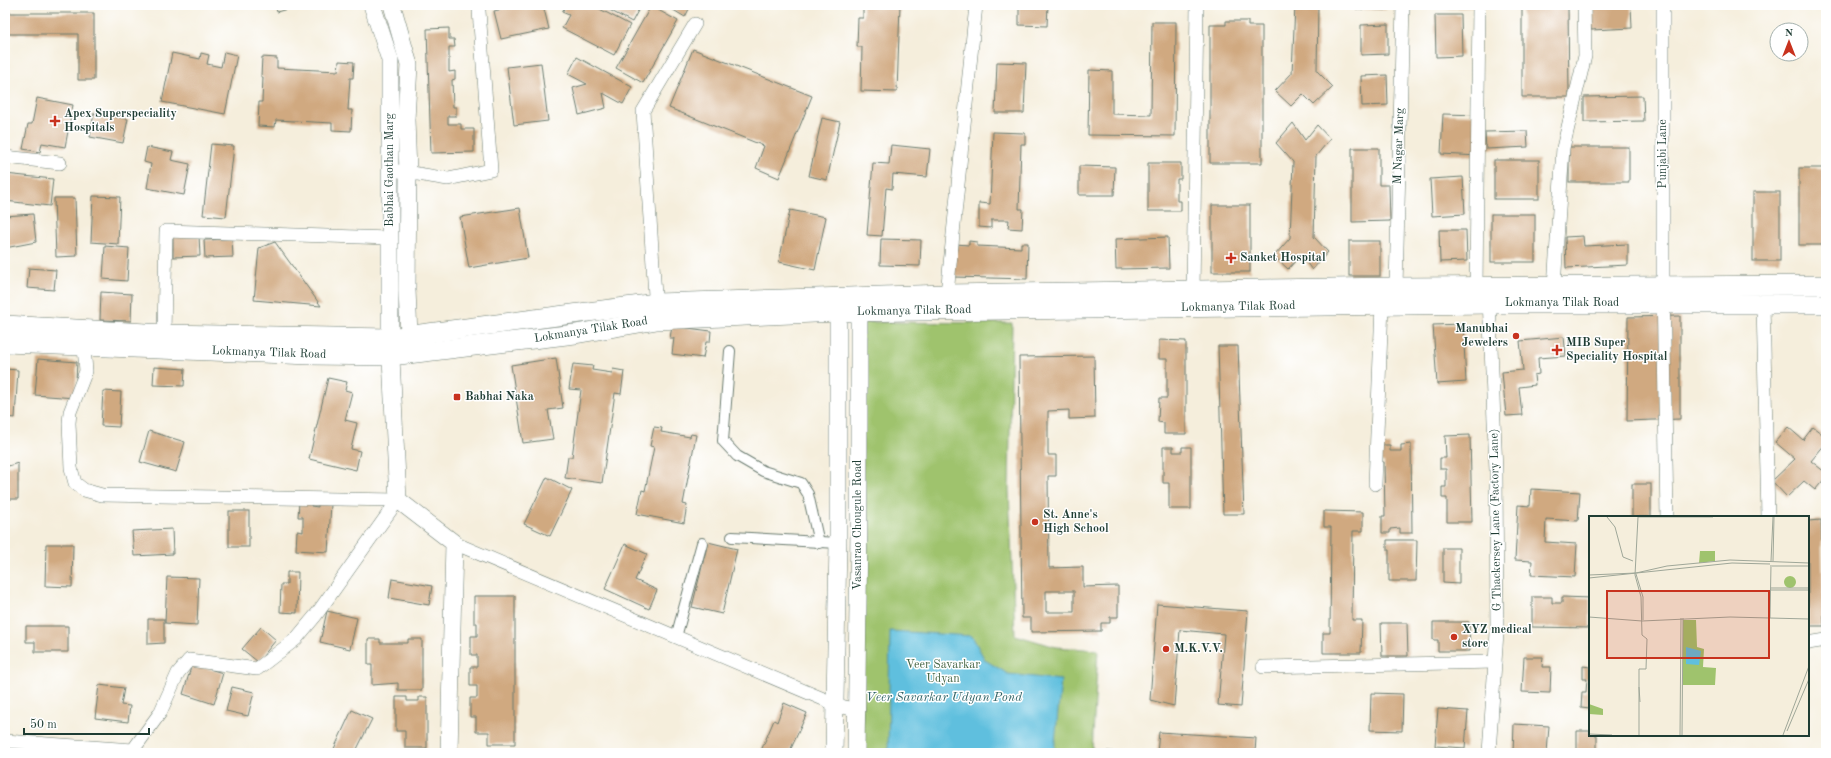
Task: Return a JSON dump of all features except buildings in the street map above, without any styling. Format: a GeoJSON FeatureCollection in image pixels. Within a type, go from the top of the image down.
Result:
{"type":"FeatureCollection","features":[{"type":"Feature","properties":{"kind":"main road","name":"Lokmanya Tilak Road"},"geometry":{"type":"LineString","coordinates":[[859,305],[947,294],[1193,292],[1396,287],[1485,292],[1663,294],[1826,284]]}},
{"type":"Feature","properties":{"kind":"main road","name":"Lokmanya Tilak Road"},"geometry":{"type":"LineString","coordinates":[[5,325],[391,347],[409,335],[656,311],[838,305],[1382,305],[1485,292],[1554,287],[1663,294],[1763,304],[1826,304]]}},
{"type":"Feature","properties":{"kind":"main road","name":"Lokmanya Tilak Road"},"geometry":{"type":"LineString","coordinates":[[5,343],[84,347],[391,347],[576,334],[656,311]]}},
{"type":"Feature","properties":{"kind":"street","name":"Babhai Gaothan Marg"},"geometry":{"type":"LineString","coordinates":[[372,5],[390,60],[391,347],[398,500]]}},
{"type":"Feature","properties":{"kind":"street","name":"Babhai Gaothan Marg"},"geometry":{"type":"LineString","coordinates":[[392,5],[409,65],[406,120],[408,172],[407,290],[409,335]]}},
{"type":"Feature","properties":{"kind":"street"},"geometry":{"type":"LineString","coordinates":[[947,294],[976,5]]}},
{"type":"Feature","properties":{"kind":"street"},"geometry":{"type":"LineString","coordinates":[[1193,292],[1197,5]]}},
{"type":"Feature","properties":{"kind":"street","name":"M Nagar Marg"},"geometry":{"type":"LineString","coordinates":[[1396,287],[1403,5]]}},
{"type":"Feature","properties":{"kind":"street","name":"G Thackersey Lane (Factory Lane)"},"geometry":{"type":"LineString","coordinates":[[1479,5],[1485,292],[1496,470],[1497,632],[1489,753]]}},
{"type":"Feature","properties":{"kind":"street"},"geometry":{"type":"LineString","coordinates":[[1554,287],[1563,148],[1585,56],[1584,5]]}},
{"type":"Feature","properties":{"kind":"street","name":"Punjabi Lane"},"geometry":{"type":"LineString","coordinates":[[1663,5],[1663,294],[1667,516]]}},
{"type":"Feature","properties":{"kind":"street"},"geometry":{"type":"LineString","coordinates":[[390,169],[448,179],[490,170],[479,11]]}},
{"type":"Feature","properties":{"kind":"street"},"geometry":{"type":"LineString","coordinates":[[656,311],[643,111],[695,24]]}},
{"type":"Feature","properties":{"kind":"street"},"geometry":{"type":"LineString","coordinates":[[5,157],[60,163]]}},
{"type":"Feature","properties":{"kind":"street"},"geometry":{"type":"LineString","coordinates":[[164,334],[166,231],[390,238]]}},
{"type":"Feature","properties":{"kind":"street"},"geometry":{"type":"LineString","coordinates":[[1763,304],[1768,516]]}},
{"type":"Feature","properties":{"kind":"street","name":"Vasanrao Chougule Road"},"geometry":{"type":"LineString","coordinates":[[834,753],[838,542],[838,305]]}},
{"type":"Feature","properties":{"kind":"street","name":"Vasanrao Chougule Road"},"geometry":{"type":"LineString","coordinates":[[856,753],[859,305]]}},
{"type":"Feature","properties":{"kind":"street"},"geometry":{"type":"LineString","coordinates":[[1375,484],[1382,305]]}},
{"type":"Feature","properties":{"kind":"street"},"geometry":{"type":"LineString","coordinates":[[84,347],[86,371],[70,412],[68,423],[71,468],[75,483],[84,490],[102,495],[398,500],[454,542],[676,638],[835,704],[857,711]]}},
{"type":"Feature","properties":{"kind":"street"},"geometry":{"type":"LineString","coordinates":[[730,351],[723,441],[738,456],[763,471],[801,483],[808,494],[819,542]]}},
{"type":"Feature","properties":{"kind":"street"},"geometry":{"type":"LineString","coordinates":[[5,741],[132,751],[160,713],[178,673],[189,660],[257,669],[296,639],[316,615],[398,500]]}},
{"type":"Feature","properties":{"kind":"street"},"geometry":{"type":"LineString","coordinates":[[732,537],[838,542]]}},
{"type":"Feature","properties":{"kind":"street"},"geometry":{"type":"LineString","coordinates":[[449,753],[454,542]]}},
{"type":"Feature","properties":{"kind":"street"},"geometry":{"type":"LineString","coordinates":[[676,638],[702,542]]}},
{"type":"Feature","properties":{"kind":"street"},"geometry":{"type":"LineString","coordinates":[[1809,643],[1826,640]]}},
{"type":"Feature","properties":{"kind":"street"},"geometry":{"type":"LineString","coordinates":[[1263,667],[1495,662]]}},
{"type":"Feature","properties":{"kind":"green space","name":"Veer Savarkar Udyan"},"geometry":{"type":"Polygon","coordinates":[[[863,322],[1012,323],[1009,490],[1015,635],[1056,647],[1098,650],[1092,753],[862,753],[863,322]]]}},
{"type":"Feature","properties":{"kind":"water","name":"Veer Savarkar Udyan Pond"},"geometry":{"type":"Polygon","coordinates":[[[890,631],[972,636],[985,660],[1008,674],[1061,680],[1054,753],[888,753],[890,631]]]}},
{"type":"Feature","properties":{"kind":"place","name":"Apex Superspeciality Hospitals"},"geometry":{"type":"Point","coordinates":[55,121]}},
{"type":"Feature","properties":{"kind":"place","name":"Sanket Hospital"},"geometry":{"type":"Point","coordinates":[1231,258]}},
{"type":"Feature","properties":{"kind":"place","name":"Manubhai Jewelers"},"geometry":{"type":"Point","coordinates":[1516,336]}},
{"type":"Feature","properties":{"kind":"place","name":"MIB Super Speciality Hospital"},"geometry":{"type":"Point","coordinates":[1557,350]}},
{"type":"Feature","properties":{"kind":"place","name":"Babhai Naka"},"geometry":{"type":"Point","coordinates":[457,397]}},
{"type":"Feature","properties":{"kind":"place","name":"St. Anne's High School"},"geometry":{"type":"Point","coordinates":[1035,522]}},
{"type":"Feature","properties":{"kind":"place","name":"XYZ medical store"},"geometry":{"type":"Point","coordinates":[1454,637]}},
{"type":"Feature","properties":{"kind":"place","name":"M.K.V.V."},"geometry":{"type":"Point","coordinates":[1166,649]}}]}
